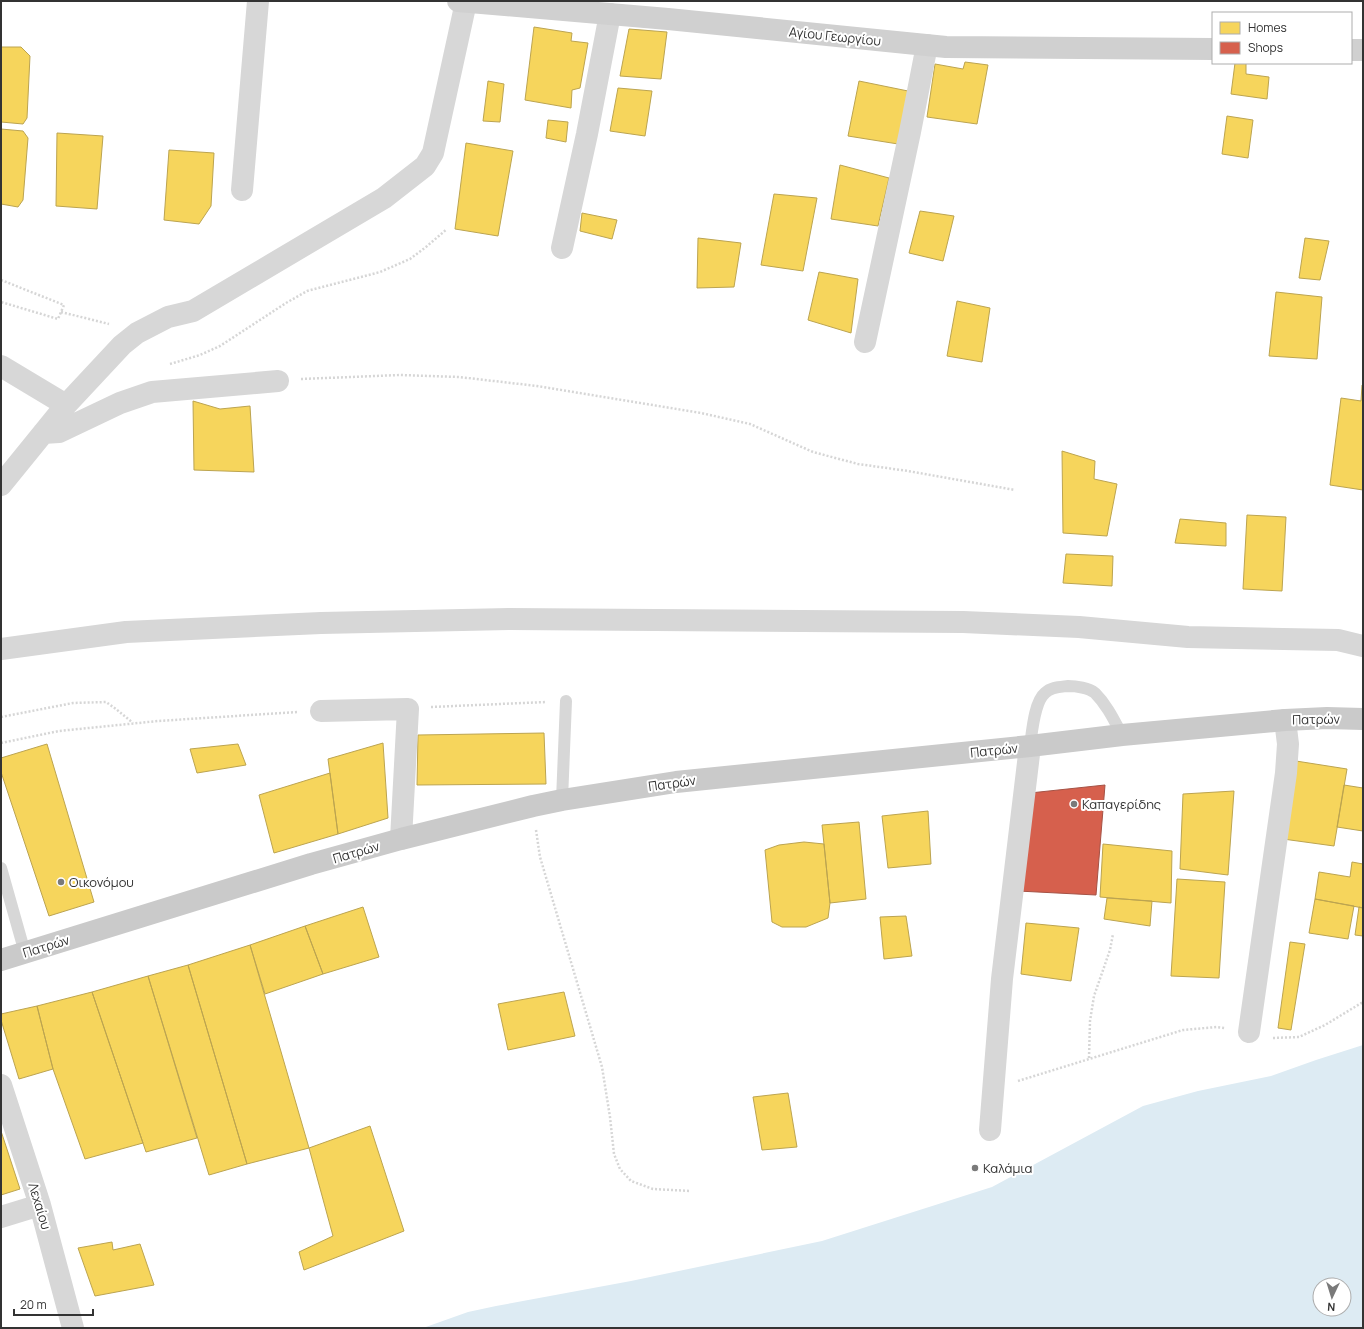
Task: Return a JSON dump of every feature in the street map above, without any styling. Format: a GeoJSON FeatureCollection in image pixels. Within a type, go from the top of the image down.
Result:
{"type":"FeatureCollection","features":[{"type":"Feature","properties":{"kind":"main road","name":"Πατρών"},"geometry":{"type":"LineString","coordinates":[[1,960],[311,864],[401,839],[562,800],[676,782],[1030,746],[1122,735],[1285,720],[1328,718],[1363,719]]}},
{"type":"Feature","properties":{"kind":"street"},"geometry":{"type":"LineString","coordinates":[[242,190],[258,1]]}},
{"type":"Feature","properties":{"kind":"street"},"geometry":{"type":"LineString","coordinates":[[1,485],[66,405],[122,345],[137,333],[168,317],[193,311],[384,198],[425,166],[433,153],[462,1]]}},
{"type":"Feature","properties":{"kind":"street","name":"Αγίου Γεωργίου"},"geometry":{"type":"LineString","coordinates":[[462,1],[610,14],[946,48],[1212,49]]}},
{"type":"Feature","properties":{"kind":"street"},"geometry":{"type":"LineString","coordinates":[[562,248],[587,134],[610,14]]}},
{"type":"Feature","properties":{"kind":"street"},"geometry":{"type":"LineString","coordinates":[[865,342],[927,45]]}},
{"type":"Feature","properties":{"kind":"street"},"geometry":{"type":"LineString","coordinates":[[1352,50],[1363,50]]}},
{"type":"Feature","properties":{"kind":"street"},"geometry":{"type":"LineString","coordinates":[[1,366],[66,405]]}},
{"type":"Feature","properties":{"kind":"street"},"geometry":{"type":"LineString","coordinates":[[43,432],[59,432],[120,403],[152,392],[278,382]]}},
{"type":"Feature","properties":{"kind":"street"},"geometry":{"type":"LineString","coordinates":[[1,649],[126,632],[321,623],[509,619],[963,622],[1079,627],[1188,637],[1338,640],[1363,646]]}},
{"type":"Feature","properties":{"kind":"street"},"geometry":{"type":"LineString","coordinates":[[321,711],[408,709],[401,839]]}},
{"type":"Feature","properties":{"kind":"street"},"geometry":{"type":"LineString","coordinates":[[1249,1032],[1286,773],[1288,744],[1285,720]]}},
{"type":"Feature","properties":{"kind":"street"},"geometry":{"type":"LineString","coordinates":[[990,1130],[1002,979],[1030,746]]}},
{"type":"Feature","properties":{"kind":"street","name":"Λεχαίου"},"geometry":{"type":"LineString","coordinates":[[1,1085],[40,1205],[73,1328]]}},
{"type":"Feature","properties":{"kind":"street"},"geometry":{"type":"LineString","coordinates":[[1,1218],[40,1205]]}},
{"type":"Feature","properties":{"kind":"lane"},"geometry":{"type":"LineString","coordinates":[[1030,746],[1033,722],[1037,707],[1044,693],[1057,687],[1075,686],[1093,692],[1106,708],[1122,735]]}},
{"type":"Feature","properties":{"kind":"lane"},"geometry":{"type":"LineString","coordinates":[[562,800],[566,701]]}},
{"type":"Feature","properties":{"kind":"lane"},"geometry":{"type":"LineString","coordinates":[[1,868],[25,953]]}},
{"type":"Feature","properties":{"kind":"path"},"geometry":{"type":"LineString","coordinates":[[165,367],[200,355],[220,346],[286,303],[307,292],[380,272],[410,259],[447,229]]}},
{"type":"Feature","properties":{"kind":"path"},"geometry":{"type":"LineString","coordinates":[[1,280],[64,305],[58,319],[1,302]]}},
{"type":"Feature","properties":{"kind":"path"},"geometry":{"type":"LineString","coordinates":[[61,312],[97,322],[115,325],[137,333]]}},
{"type":"Feature","properties":{"kind":"path"},"geometry":{"type":"LineString","coordinates":[[278,382],[309,379],[400,375],[459,377],[538,386],[701,413],[750,424],[813,452],[858,464],[908,471],[1015,490]]}},
{"type":"Feature","properties":{"kind":"path"},"geometry":{"type":"LineString","coordinates":[[408,709],[566,701]]}},
{"type":"Feature","properties":{"kind":"path"},"geometry":{"type":"LineString","coordinates":[[1,717],[73,703],[106,702],[133,724]]}},
{"type":"Feature","properties":{"kind":"path"},"geometry":{"type":"LineString","coordinates":[[1,743],[59,731],[232,716],[321,711]]}},
{"type":"Feature","properties":{"kind":"path"},"geometry":{"type":"LineString","coordinates":[[533,806],[540,857],[602,1067],[614,1154],[620,1169],[631,1181],[653,1189],[691,1191]]}},
{"type":"Feature","properties":{"kind":"path"},"geometry":{"type":"LineString","coordinates":[[1089,1058],[1090,1021],[1094,996],[1110,950],[1112,934]]}},
{"type":"Feature","properties":{"kind":"path"},"geometry":{"type":"LineString","coordinates":[[993,1089],[1183,1030],[1217,1027],[1249,1032],[1272,1038],[1299,1037],[1325,1025],[1363,1002]]}},
{"type":"Feature","properties":{"kind":"shaded area"},"geometry":{"type":"Polygon","coordinates":[[[1363,1045],[1363,1328],[423,1328],[468,1312],[631,1281],[822,1241],[992,1187],[1143,1106],[1198,1091],[1271,1076],[1363,1045]]]}},
{"type":"Feature","properties":{"kind":"building: Homes"},"geometry":{"type":"Polygon","coordinates":[[[534,27],[572,33],[571,41],[588,43],[580,88],[572,90],[571,108],[525,100],[534,27]]]}},
{"type":"Feature","properties":{"kind":"building: Homes"},"geometry":{"type":"Polygon","coordinates":[[[629,29],[667,32],[661,79],[620,76],[629,29]]]}},
{"type":"Feature","properties":{"kind":"building: Homes"},"geometry":{"type":"Polygon","coordinates":[[[1,47],[21,47],[30,56],[27,118],[23,124],[1,122],[1,47]]]}},
{"type":"Feature","properties":{"kind":"building: Homes"},"geometry":{"type":"Polygon","coordinates":[[[965,62],[988,65],[977,124],[927,117],[935,64],[963,69],[965,62]]]}},
{"type":"Feature","properties":{"kind":"building: Homes"},"geometry":{"type":"Polygon","coordinates":[[[1235,64],[1246,64],[1246,74],[1269,77],[1267,99],[1231,94],[1235,64]]]}},
{"type":"Feature","properties":{"kind":"building: Homes"},"geometry":{"type":"Polygon","coordinates":[[[488,81],[504,84],[500,122],[483,121],[488,81]]]}},
{"type":"Feature","properties":{"kind":"building: Homes"},"geometry":{"type":"Polygon","coordinates":[[[859,81],[908,91],[898,144],[848,136],[859,81]]]}},
{"type":"Feature","properties":{"kind":"building: Homes"},"geometry":{"type":"Polygon","coordinates":[[[618,88],[652,91],[645,136],[610,131],[618,88]]]}},
{"type":"Feature","properties":{"kind":"building: Homes"},"geometry":{"type":"Polygon","coordinates":[[[1227,116],[1253,120],[1248,158],[1222,154],[1227,116]]]}},
{"type":"Feature","properties":{"kind":"building: Homes"},"geometry":{"type":"Polygon","coordinates":[[[548,120],[568,122],[566,142],[546,138],[548,120]]]}},
{"type":"Feature","properties":{"kind":"building: Homes"},"geometry":{"type":"Polygon","coordinates":[[[1,129],[23,131],[28,138],[23,200],[18,207],[1,204],[1,129]]]}},
{"type":"Feature","properties":{"kind":"building: Homes"},"geometry":{"type":"Polygon","coordinates":[[[57,133],[103,136],[97,209],[56,206],[57,133]]]}},
{"type":"Feature","properties":{"kind":"building: Homes"},"geometry":{"type":"Polygon","coordinates":[[[466,143],[513,151],[498,236],[455,229],[466,143]]]}},
{"type":"Feature","properties":{"kind":"building: Homes"},"geometry":{"type":"Polygon","coordinates":[[[169,150],[214,153],[211,206],[199,224],[164,220],[169,150]]]}},
{"type":"Feature","properties":{"kind":"building: Homes"},"geometry":{"type":"Polygon","coordinates":[[[840,165],[889,178],[878,226],[831,219],[840,165]]]}},
{"type":"Feature","properties":{"kind":"building: Homes"},"geometry":{"type":"Polygon","coordinates":[[[774,194],[817,198],[803,271],[761,265],[774,194]]]}},
{"type":"Feature","properties":{"kind":"building: Homes"},"geometry":{"type":"Polygon","coordinates":[[[920,211],[954,216],[943,261],[909,253],[920,211]]]}},
{"type":"Feature","properties":{"kind":"building: Homes"},"geometry":{"type":"Polygon","coordinates":[[[582,213],[617,220],[612,239],[580,231],[582,213]]]}},
{"type":"Feature","properties":{"kind":"building: Homes"},"geometry":{"type":"Polygon","coordinates":[[[698,238],[741,243],[734,287],[697,288],[698,238]]]}},
{"type":"Feature","properties":{"kind":"building: Homes"},"geometry":{"type":"Polygon","coordinates":[[[1305,238],[1329,241],[1320,280],[1299,278],[1305,238]]]}},
{"type":"Feature","properties":{"kind":"building: Homes"},"geometry":{"type":"Polygon","coordinates":[[[819,272],[858,279],[851,333],[808,320],[819,272]]]}},
{"type":"Feature","properties":{"kind":"building: Homes"},"geometry":{"type":"Polygon","coordinates":[[[1276,292],[1322,297],[1317,359],[1269,356],[1276,292]]]}},
{"type":"Feature","properties":{"kind":"building: Homes"},"geometry":{"type":"Polygon","coordinates":[[[957,301],[990,308],[982,362],[947,356],[957,301]]]}},
{"type":"Feature","properties":{"kind":"building: Homes"},"geometry":{"type":"Polygon","coordinates":[[[1362,385],[1363,490],[1330,485],[1341,398],[1361,401],[1362,385]]]}},
{"type":"Feature","properties":{"kind":"building: Homes"},"geometry":{"type":"Polygon","coordinates":[[[193,401],[220,409],[250,406],[254,472],[194,470],[193,401]]]}},
{"type":"Feature","properties":{"kind":"building: Homes"},"geometry":{"type":"Polygon","coordinates":[[[1062,451],[1095,461],[1094,479],[1117,484],[1107,536],[1063,533],[1062,451]]]}},
{"type":"Feature","properties":{"kind":"building: Homes"},"geometry":{"type":"Polygon","coordinates":[[[1247,515],[1286,517],[1282,591],[1243,589],[1247,515]]]}},
{"type":"Feature","properties":{"kind":"building: Homes"},"geometry":{"type":"Polygon","coordinates":[[[1180,519],[1226,523],[1226,546],[1175,543],[1180,519]]]}},
{"type":"Feature","properties":{"kind":"building: Homes"},"geometry":{"type":"Polygon","coordinates":[[[1066,554],[1113,556],[1112,586],[1063,583],[1066,554]]]}},
{"type":"Feature","properties":{"kind":"building: Homes"},"geometry":{"type":"Polygon","coordinates":[[[544,733],[546,784],[417,785],[418,735],[544,733]]]}},
{"type":"Feature","properties":{"kind":"building: Homes"},"geometry":{"type":"Polygon","coordinates":[[[383,743],[388,818],[338,834],[328,759],[383,743]]]}},
{"type":"Feature","properties":{"kind":"building: Homes"},"geometry":{"type":"Polygon","coordinates":[[[47,744],[94,902],[49,916],[1,772],[1,758],[47,744]]]}},
{"type":"Feature","properties":{"kind":"building: Homes"},"geometry":{"type":"Polygon","coordinates":[[[238,744],[246,765],[197,773],[190,749],[238,744]]]}},
{"type":"Feature","properties":{"kind":"building: Homes"},"geometry":{"type":"Polygon","coordinates":[[[1296,761],[1347,769],[1334,846],[1283,839],[1296,761]]]}},
{"type":"Feature","properties":{"kind":"building: Homes"},"geometry":{"type":"Polygon","coordinates":[[[330,773],[338,834],[274,853],[259,795],[330,773]]]}},
{"type":"Feature","properties":{"kind":"building: Homes"},"geometry":{"type":"Polygon","coordinates":[[[1344,785],[1363,788],[1363,831],[1337,827],[1344,785]]]}},
{"type":"Feature","properties":{"kind":"building: Homes"},"geometry":{"type":"Polygon","coordinates":[[[1234,791],[1228,875],[1180,869],[1183,794],[1234,791]]]}},
{"type":"Feature","properties":{"kind":"building: Homes"},"geometry":{"type":"Polygon","coordinates":[[[928,811],[931,864],[888,868],[882,816],[928,811]]]}},
{"type":"Feature","properties":{"kind":"building: Homes"},"geometry":{"type":"Polygon","coordinates":[[[859,822],[866,899],[830,903],[822,825],[859,822]]]}},
{"type":"Feature","properties":{"kind":"building: Homes"},"geometry":{"type":"Polygon","coordinates":[[[804,842],[824,844],[830,903],[828,918],[806,927],[782,927],[772,922],[765,850],[779,845],[804,842]]]}},
{"type":"Feature","properties":{"kind":"building: Homes"},"geometry":{"type":"Polygon","coordinates":[[[1103,844],[1172,851],[1171,903],[1100,897],[1103,844]]]}},
{"type":"Feature","properties":{"kind":"building: Homes"},"geometry":{"type":"Polygon","coordinates":[[[1352,862],[1363,864],[1363,908],[1315,899],[1319,872],[1350,877],[1352,862]]]}},
{"type":"Feature","properties":{"kind":"building: Homes"},"geometry":{"type":"Polygon","coordinates":[[[1177,879],[1225,882],[1219,978],[1171,976],[1177,879]]]}},
{"type":"Feature","properties":{"kind":"building: Homes"},"geometry":{"type":"Polygon","coordinates":[[[1107,898],[1152,901],[1150,926],[1104,919],[1107,898]]]}},
{"type":"Feature","properties":{"kind":"building: Homes"},"geometry":{"type":"Polygon","coordinates":[[[1315,899],[1354,906],[1348,939],[1309,933],[1315,899]]]}},
{"type":"Feature","properties":{"kind":"building: Homes"},"geometry":{"type":"Polygon","coordinates":[[[363,907],[379,957],[323,974],[305,926],[363,907]]]}},
{"type":"Feature","properties":{"kind":"building: Homes"},"geometry":{"type":"Polygon","coordinates":[[[1359,907],[1363,908],[1363,936],[1355,935],[1359,907]]]}},
{"type":"Feature","properties":{"kind":"building: Homes"},"geometry":{"type":"Polygon","coordinates":[[[906,916],[912,956],[884,959],[880,917],[906,916]]]}},
{"type":"Feature","properties":{"kind":"building: Homes"},"geometry":{"type":"Polygon","coordinates":[[[1026,923],[1079,928],[1071,981],[1021,974],[1026,923]]]}},
{"type":"Feature","properties":{"kind":"building: Homes"},"geometry":{"type":"Polygon","coordinates":[[[305,926],[323,974],[265,994],[250,945],[305,926]]]}},
{"type":"Feature","properties":{"kind":"building: Homes"},"geometry":{"type":"Polygon","coordinates":[[[1290,942],[1305,944],[1291,1030],[1278,1028],[1290,942]]]}},
{"type":"Feature","properties":{"kind":"building: Homes"},"geometry":{"type":"Polygon","coordinates":[[[250,945],[309,1148],[247,1164],[188,965],[250,945]]]}},
{"type":"Feature","properties":{"kind":"building: Homes"},"geometry":{"type":"Polygon","coordinates":[[[188,965],[247,1164],[209,1175],[148,976],[188,965]]]}},
{"type":"Feature","properties":{"kind":"building: Homes"},"geometry":{"type":"Polygon","coordinates":[[[148,976],[197,1138],[146,1152],[92,992],[148,976]]]}},
{"type":"Feature","properties":{"kind":"building: Homes"},"geometry":{"type":"Polygon","coordinates":[[[92,992],[143,1143],[85,1159],[53,1069],[37,1006],[92,992]]]}},
{"type":"Feature","properties":{"kind":"building: Homes"},"geometry":{"type":"Polygon","coordinates":[[[564,992],[575,1036],[508,1050],[498,1004],[564,992]]]}},
{"type":"Feature","properties":{"kind":"building: Homes"},"geometry":{"type":"Polygon","coordinates":[[[37,1006],[53,1069],[19,1079],[1,1020],[1,1014],[37,1006]]]}},
{"type":"Feature","properties":{"kind":"building: Homes"},"geometry":{"type":"Polygon","coordinates":[[[788,1093],[797,1147],[762,1150],[753,1097],[788,1093]]]}},
{"type":"Feature","properties":{"kind":"building: Homes"},"geometry":{"type":"Polygon","coordinates":[[[370,1126],[404,1231],[304,1270],[299,1252],[333,1236],[309,1148],[370,1126]]]}},
{"type":"Feature","properties":{"kind":"building: Homes"},"geometry":{"type":"Polygon","coordinates":[[[1,1131],[20,1189],[1,1195],[1,1131]]]}},
{"type":"Feature","properties":{"kind":"building: Homes"},"geometry":{"type":"Polygon","coordinates":[[[112,1242],[113,1250],[140,1244],[154,1285],[95,1296],[78,1248],[112,1242]]]}},
{"type":"Feature","properties":{"kind":"building: Shops"},"geometry":{"type":"Polygon","coordinates":[[[1105,785],[1096,895],[1018,891],[1030,793],[1105,785]]]}},
{"type":"Feature","properties":{"kind":"place","name":"Καπαγερίδης"},"geometry":{"type":"Point","coordinates":[1074,804]}},
{"type":"Feature","properties":{"kind":"place","name":"Οικονόμου"},"geometry":{"type":"Point","coordinates":[61,882]}},
{"type":"Feature","properties":{"kind":"place","name":"Καλάμια"},"geometry":{"type":"Point","coordinates":[975,1168]}}]}
